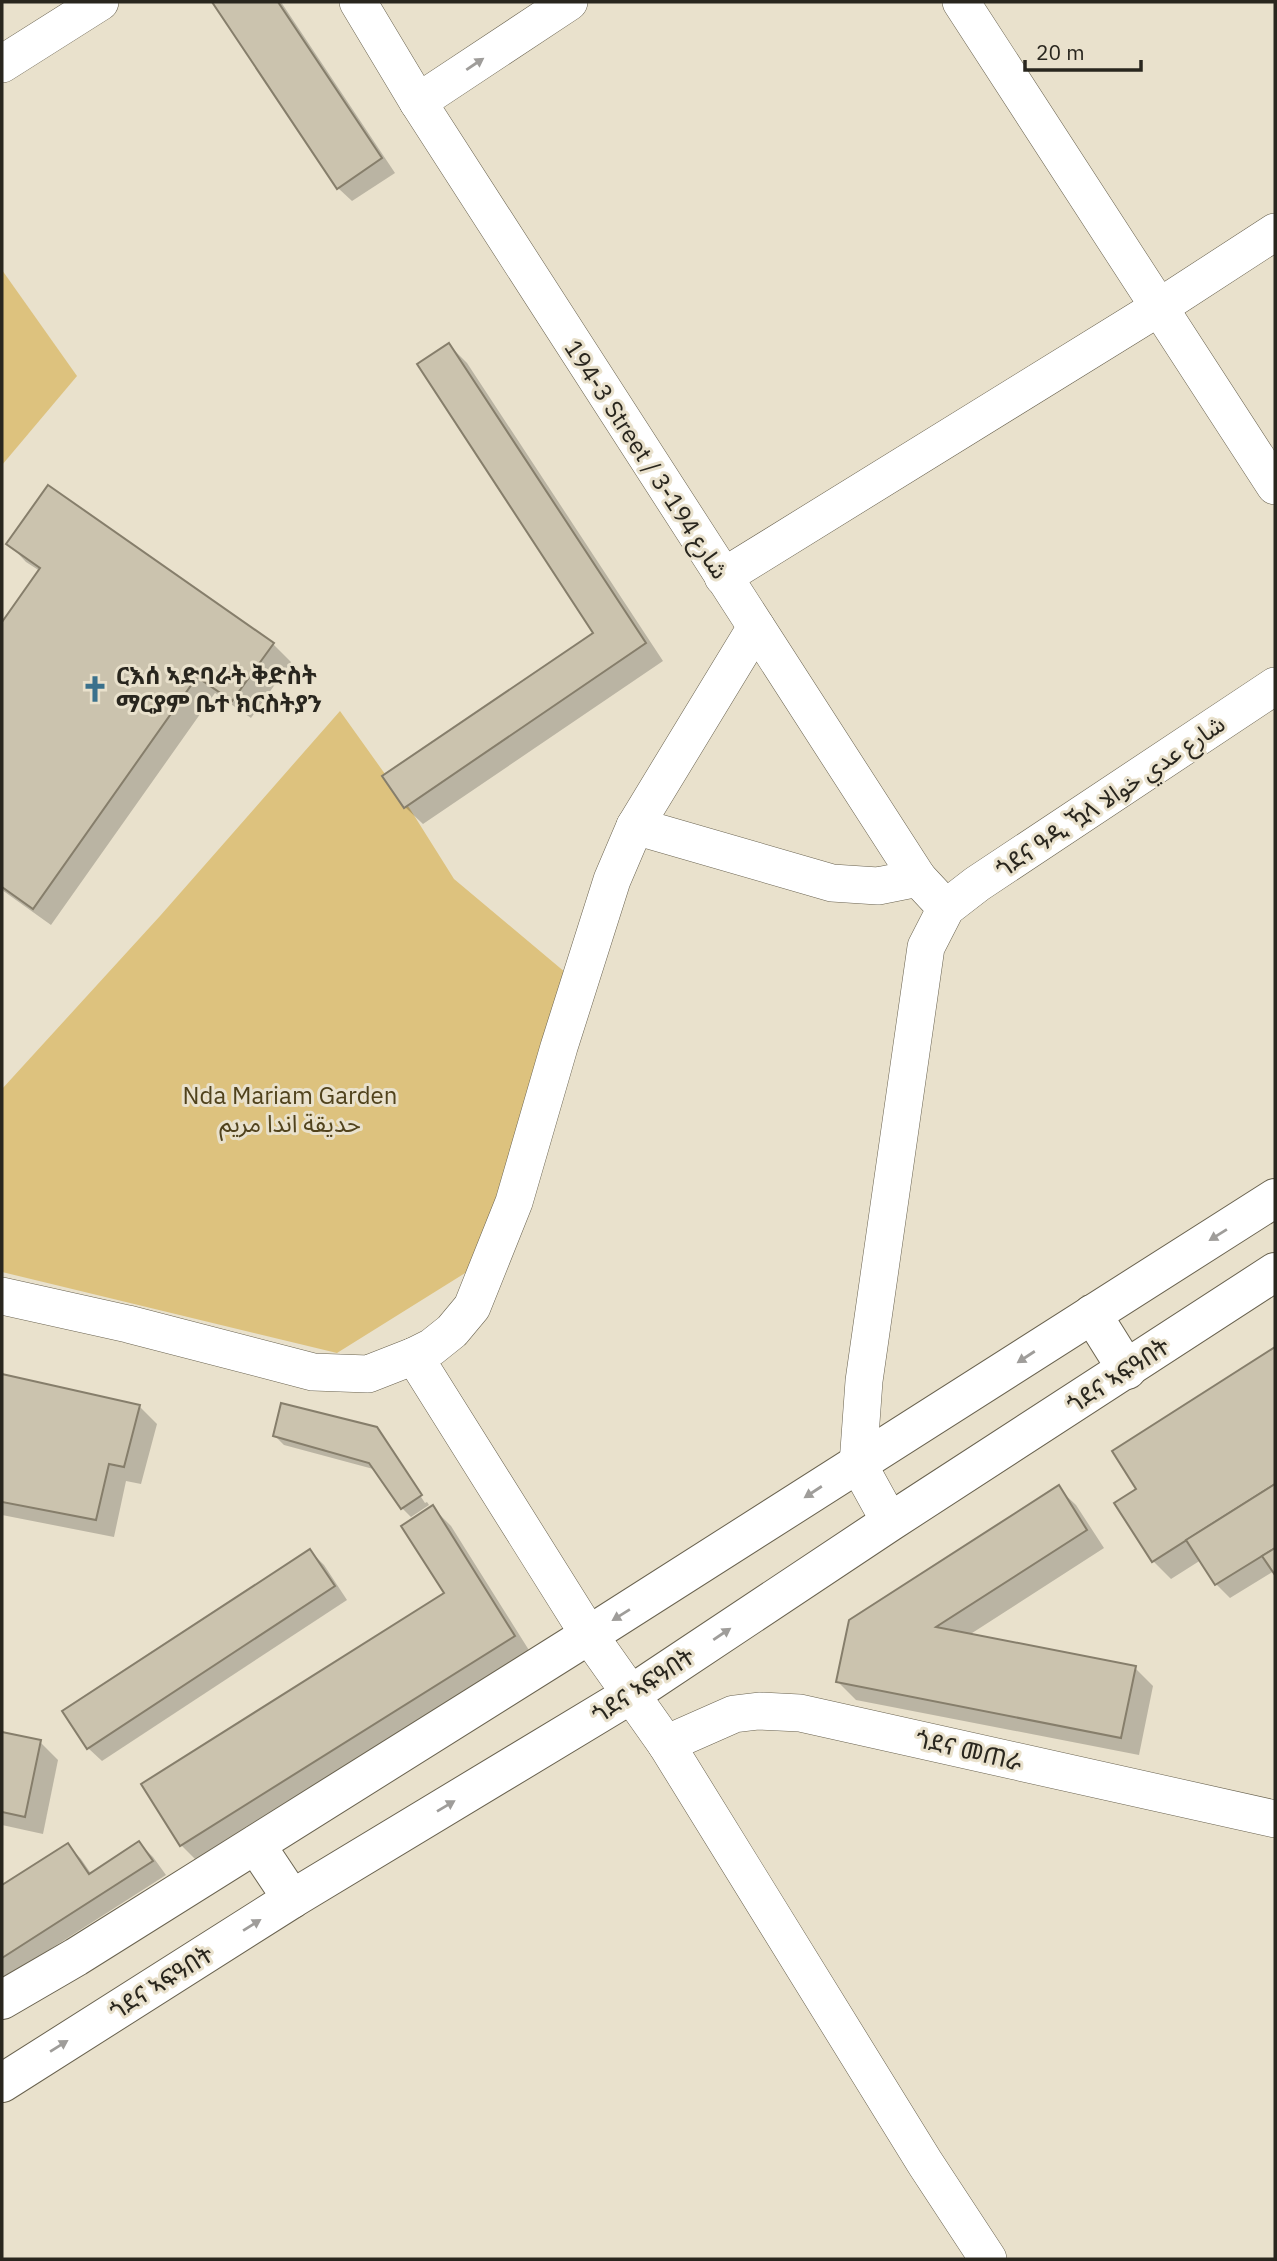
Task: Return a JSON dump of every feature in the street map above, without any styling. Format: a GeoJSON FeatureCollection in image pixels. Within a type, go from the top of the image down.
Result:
{"type":"FeatureCollection","features":[{"type":"Feature","properties":{"kind":"highway"},"geometry":{"type":"LineString","coordinates":[[2,2000],[256,1845],[1275,1198]]}},
{"type":"Feature","properties":{"kind":"highway","name":"ጎደና ኣፍዓበት"},"geometry":{"type":"LineString","coordinates":[[2,2083],[292,1899],[630,1695],[1275,1272]]}},
{"type":"Feature","properties":{"kind":"highway"},"geometry":{"type":"LineString","coordinates":[[1092,1314],[1127,1370]]}},
{"type":"Feature","properties":{"kind":"highway"},"geometry":{"type":"LineString","coordinates":[[256,1845],[292,1899]]}},
{"type":"Feature","properties":{"kind":"street"},"geometry":{"type":"LineString","coordinates":[[2,64],[100,2]]}},
{"type":"Feature","properties":{"kind":"street","name":"194-3 Street / شارع 194-3"},"geometry":{"type":"LineString","coordinates":[[358,2],[418,102],[918,878],[946,908]]}},
{"type":"Feature","properties":{"kind":"street"},"geometry":{"type":"LineString","coordinates":[[418,102],[569,2]]}},
{"type":"Feature","properties":{"kind":"street"},"geometry":{"type":"LineString","coordinates":[[961,2],[1275,486]]}},
{"type":"Feature","properties":{"kind":"street"},"geometry":{"type":"LineString","coordinates":[[723,577],[1275,232]]}},
{"type":"Feature","properties":{"kind":"street"},"geometry":{"type":"LineString","coordinates":[[2,1296],[128,1324],[313,1372],[368,1374],[432,1347],[453,1331],[472,1307],[514,1202],[612,880],[635,826],[757,627]]}},
{"type":"Feature","properties":{"kind":"street","name":"ጎደና ዓዲ ዃላ شارع عدي خوالا"},"geometry":{"type":"LineString","coordinates":[[946,908],[1275,686]]}},
{"type":"Feature","properties":{"kind":"street"},"geometry":{"type":"LineString","coordinates":[[635,826],[832,883],[878,886],[918,878]]}},
{"type":"Feature","properties":{"kind":"street"},"geometry":{"type":"LineString","coordinates":[[890,1522],[858,1464],[864,1381],[926,947],[946,908]]}},
{"type":"Feature","properties":{"kind":"street"},"geometry":{"type":"LineString","coordinates":[[414,1356],[589,1635],[666,1744],[988,2259]]}},
{"type":"Feature","properties":{"kind":"street","name":"ጎደና መጠራ"},"geometry":{"type":"LineString","coordinates":[[666,1744],[733,1714],[760,1711],[800,1713],[1275,1819]]}},
{"type":"Feature","properties":{"kind":"green space"},"geometry":{"type":"Polygon","coordinates":[[[2,270],[77,376],[2,465],[2,270]]]}},
{"type":"Feature","properties":{"kind":"green space","name":"Nda Mariam Garden حديقة اندا مريم"},"geometry":{"type":"Polygon","coordinates":[[[340,711],[410,809],[454,879],[566,973],[478,1265],[337,1353],[2,1272],[2,1089],[160,916],[340,711]]]}},
{"type":"Feature","properties":{"kind":"building"},"geometry":{"type":"Polygon","coordinates":[[[212,2],[278,2],[382,158],[337,189],[212,2]]]}},
{"type":"Feature","properties":{"kind":"building"},"geometry":{"type":"Polygon","coordinates":[[[449,343],[646,643],[404,808],[382,776],[593,633],[417,364],[449,343]]]}},
{"type":"Feature","properties":{"kind":"building","name":"ርእሰ ኣድባራት ቅድስት ማርያም ቤተ ክርስትያን"},"geometry":{"type":"Polygon","coordinates":[[[48,485],[274,643],[232,701],[197,677],[33,909],[2,887],[2,622],[40,568],[6,544],[48,485]]]}},
{"type":"Feature","properties":{"kind":"building"},"geometry":{"type":"Polygon","coordinates":[[[1275,1347],[1275,1484],[1152,1562],[1114,1503],[1136,1489],[1112,1451],[1275,1347]]]}},
{"type":"Feature","properties":{"kind":"building"},"geometry":{"type":"Polygon","coordinates":[[[2,1374],[140,1405],[124,1467],[109,1464],[96,1520],[2,1502],[2,1374]]]}},
{"type":"Feature","properties":{"kind":"building"},"geometry":{"type":"Polygon","coordinates":[[[281,1403],[377,1427],[422,1495],[401,1509],[369,1463],[273,1436],[281,1403]]]}},
{"type":"Feature","properties":{"kind":"building"},"geometry":{"type":"Polygon","coordinates":[[[1275,1484],[1275,1548],[1215,1585],[1186,1540],[1275,1484]]]}},
{"type":"Feature","properties":{"kind":"building"},"geometry":{"type":"Polygon","coordinates":[[[1059,1485],[1087,1530],[936,1627],[1136,1666],[1121,1738],[836,1682],[849,1620],[1059,1485]]]}},
{"type":"Feature","properties":{"kind":"building"},"geometry":{"type":"Polygon","coordinates":[[[433,1505],[515,1636],[180,1846],[141,1784],[444,1593],[401,1526],[433,1505]]]}},
{"type":"Feature","properties":{"kind":"building"},"geometry":{"type":"Polygon","coordinates":[[[1275,1548],[1275,1575],[1262,1556],[1275,1548]]]}},
{"type":"Feature","properties":{"kind":"building"},"geometry":{"type":"Polygon","coordinates":[[[310,1549],[335,1586],[87,1749],[62,1711],[310,1549]]]}},
{"type":"Feature","properties":{"kind":"building"},"geometry":{"type":"Polygon","coordinates":[[[2,1732],[41,1740],[25,1817],[2,1812],[2,1732]]]}},
{"type":"Feature","properties":{"kind":"building"},"geometry":{"type":"Polygon","coordinates":[[[139,1841],[153,1861],[2,1958],[2,1885],[68,1843],[89,1874],[139,1841]]]}},
{"type":"Feature","properties":{"kind":"place","name":"ርእሰ ኣድባራት ቅድስት ማርያም ቤተ ክርስትያን"},"geometry":{"type":"Point","coordinates":[95,689]}}]}
